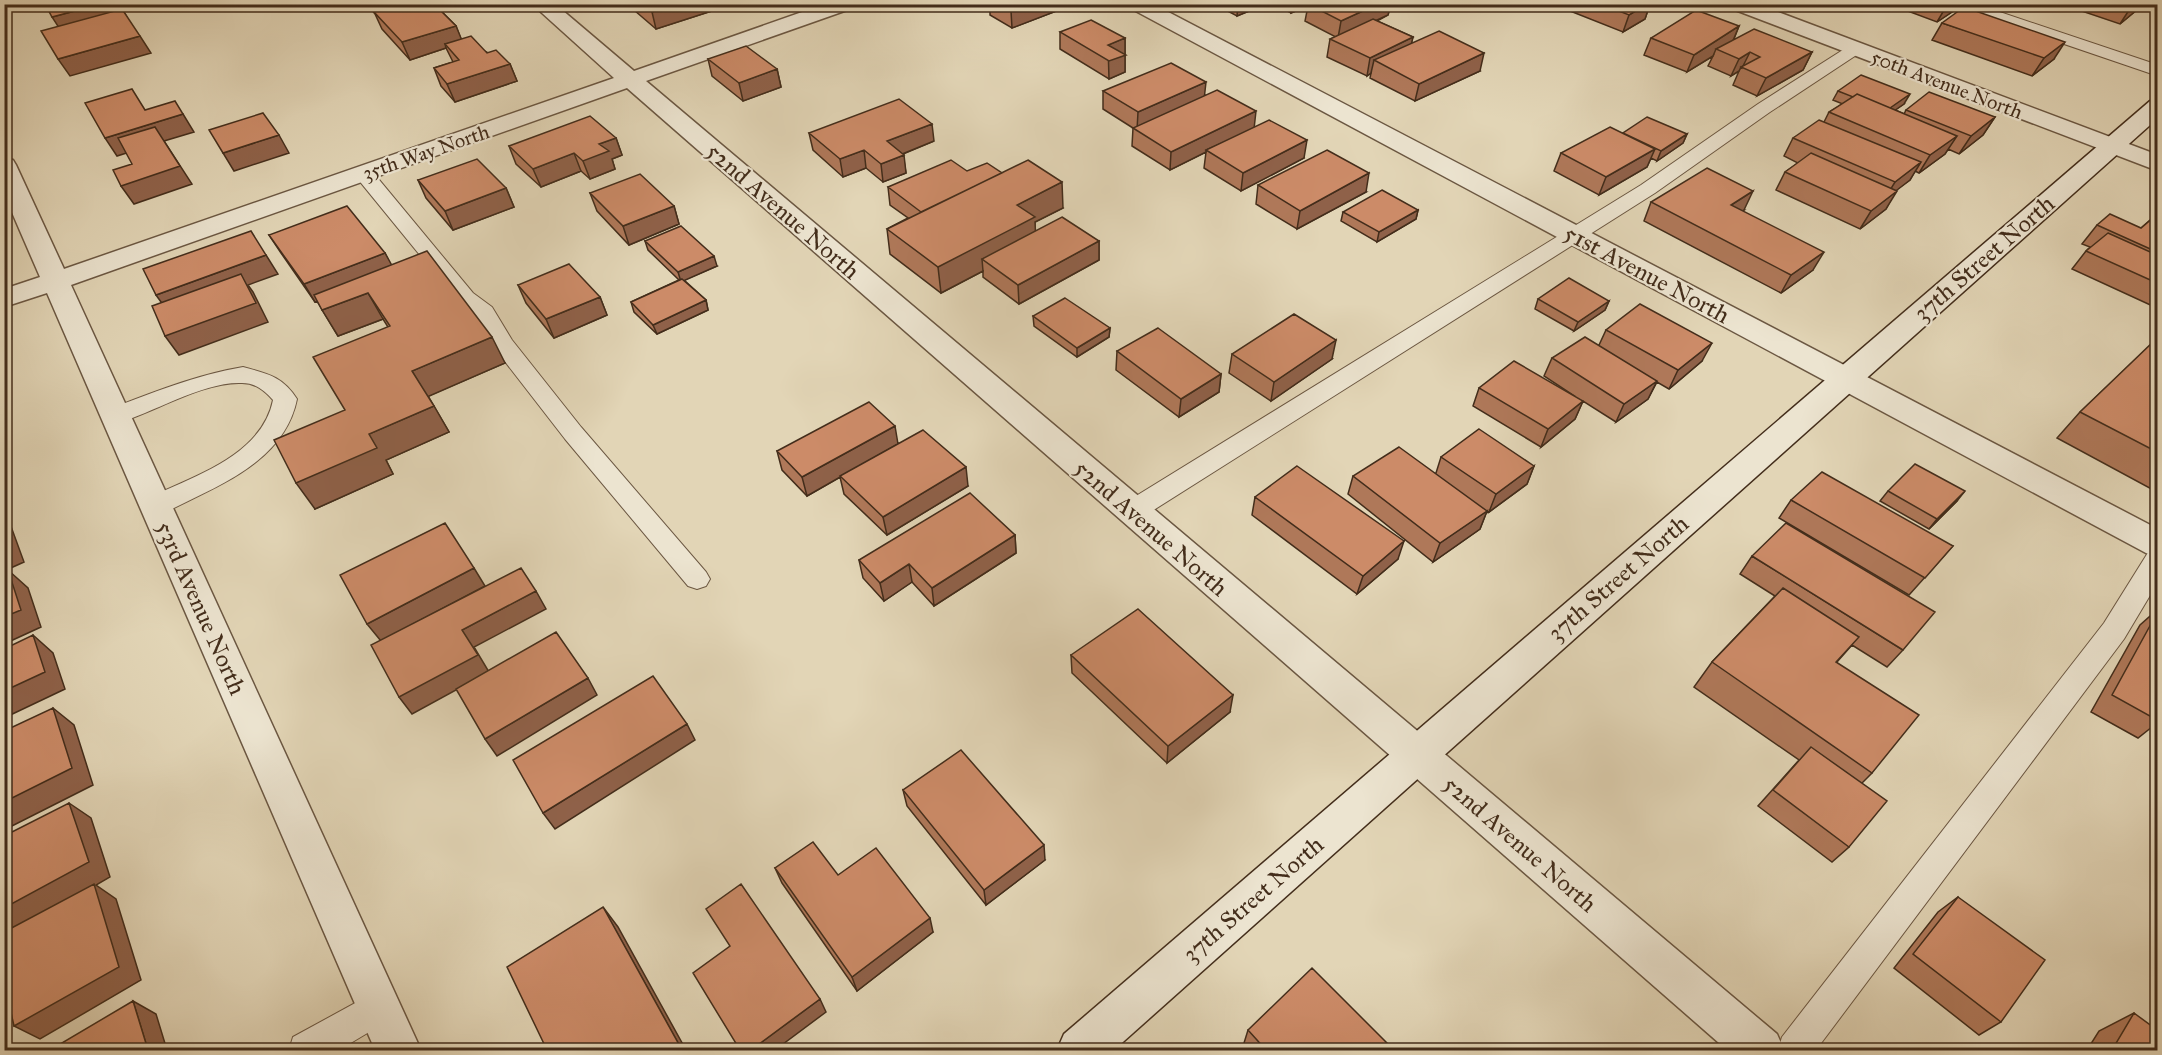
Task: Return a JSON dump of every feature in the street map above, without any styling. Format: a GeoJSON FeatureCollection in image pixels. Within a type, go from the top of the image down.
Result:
{"type":"FeatureCollection","features":[{"type":"Feature","properties":{"kind":"street","name":"52nd Avenue North"},"geometry":{"type":"LineString","coordinates":[[542,4],[1761,1050]]}},
{"type":"Feature","properties":{"kind":"street","name":"35th Way North"},"geometry":{"type":"LineString","coordinates":[[4,299],[632,81],[846,4]]}},
{"type":"Feature","properties":{"kind":"street","name":"51st Avenue North"},"geometry":{"type":"LineString","coordinates":[[1137,4],[2157,544]]}},
{"type":"Feature","properties":{"kind":"street","name":"50th Avenue North"},"geometry":{"type":"LineString","coordinates":[[1737,4],[2157,164]]}},
{"type":"Feature","properties":{"kind":"street","name":"37th Street North"},"geometry":{"type":"LineString","coordinates":[[1080,1050],[2157,106]]}},
{"type":"Feature","properties":{"kind":"street","name":"53rd Avenue North"},"geometry":{"type":"LineString","coordinates":[[4,165],[398,1050]]}},
{"type":"Feature","properties":{"kind":"lane"},"geometry":{"type":"LineString","coordinates":[[1973,8],[2157,71]]}},
{"type":"Feature","properties":{"kind":"lane"},"geometry":{"type":"LineString","coordinates":[[1132,511],[1648,189],[1764,108],[1856,50]]}},
{"type":"Feature","properties":{"kind":"lane"},"geometry":{"type":"LineString","coordinates":[[364,174],[466,298],[484,312],[504,345],[566,424],[697,579]]}},
{"type":"Feature","properties":{"kind":"lane"},"geometry":{"type":"LineString","coordinates":[[115,416],[181,390],[213,380],[243,375],[272,383],[285,399],[281,419],[261,445],[234,466],[155,506]]}},
{"type":"Feature","properties":{"kind":"lane"},"geometry":{"type":"LineString","coordinates":[[1795,1050],[2114,631],[2157,558]]}},
{"type":"Feature","properties":{"kind":"lane"},"geometry":{"type":"LineString","coordinates":[[306,1050],[379,1007]]}},
{"type":"Feature","properties":{"kind":"building"},"geometry":{"type":"Polygon","coordinates":[[[45,4],[101,4],[52,17],[45,4]]]}},
{"type":"Feature","properties":{"kind":"building"},"geometry":{"type":"Polygon","coordinates":[[[399,4],[434,4],[456,26],[402,42],[374,12],[399,4]]]}},
{"type":"Feature","properties":{"kind":"building"},"geometry":{"type":"Polygon","coordinates":[[[643,4],[675,4],[652,12],[643,4]]]}},
{"type":"Feature","properties":{"kind":"building"},"geometry":{"type":"Polygon","coordinates":[[[1000,4],[1028,4],[1011,11],[1000,4]]]}},
{"type":"Feature","properties":{"kind":"building"},"geometry":{"type":"Polygon","coordinates":[[[1308,4],[1378,4],[1341,21],[1308,4]]]}},
{"type":"Feature","properties":{"kind":"building"},"geometry":{"type":"Polygon","coordinates":[[[1601,4],[1647,4],[1629,15],[1601,4]]]}},
{"type":"Feature","properties":{"kind":"building"},"geometry":{"type":"Polygon","coordinates":[[[1964,7],[2065,42],[2044,58],[1942,23],[1964,7]]]}},
{"type":"Feature","properties":{"kind":"building"},"geometry":{"type":"Polygon","coordinates":[[[122,9],[140,36],[58,59],[41,31],[122,9]]]}},
{"type":"Feature","properties":{"kind":"building"},"geometry":{"type":"Polygon","coordinates":[[[1696,10],[1739,26],[1694,55],[1651,38],[1696,10]]]}},
{"type":"Feature","properties":{"kind":"building"},"geometry":{"type":"Polygon","coordinates":[[[1373,19],[1413,37],[1370,58],[1330,39],[1373,19]]]}},
{"type":"Feature","properties":{"kind":"building"},"geometry":{"type":"Polygon","coordinates":[[[1091,20],[1125,38],[1108,45],[1126,55],[1109,61],[1060,32],[1091,20]]]}},
{"type":"Feature","properties":{"kind":"building"},"geometry":{"type":"Polygon","coordinates":[[[1754,29],[1812,52],[1766,78],[1741,67],[1760,57],[1750,52],[1739,59],[1716,49],[1754,29]]]}},
{"type":"Feature","properties":{"kind":"building"},"geometry":{"type":"Polygon","coordinates":[[[1439,31],[1484,53],[1419,84],[1374,60],[1439,31]]]}},
{"type":"Feature","properties":{"kind":"building"},"geometry":{"type":"Polygon","coordinates":[[[471,36],[487,53],[496,50],[510,64],[447,84],[434,68],[459,60],[445,44],[471,36]]]}},
{"type":"Feature","properties":{"kind":"building"},"geometry":{"type":"Polygon","coordinates":[[[746,46],[777,69],[739,83],[708,59],[746,46]]]}},
{"type":"Feature","properties":{"kind":"building"},"geometry":{"type":"Polygon","coordinates":[[[1171,63],[1206,82],[1138,112],[1103,91],[1171,63]]]}},
{"type":"Feature","properties":{"kind":"building"},"geometry":{"type":"Polygon","coordinates":[[[1861,75],[1910,94],[1890,108],[1857,94],[1853,97],[1838,91],[1861,75]]]}},
{"type":"Feature","properties":{"kind":"building"},"geometry":{"type":"Polygon","coordinates":[[[132,89],[145,110],[175,101],[183,114],[105,138],[85,103],[132,89]]]}},
{"type":"Feature","properties":{"kind":"building"},"geometry":{"type":"Polygon","coordinates":[[[1217,90],[1256,111],[1171,152],[1133,128],[1217,90]]]}},
{"type":"Feature","properties":{"kind":"building"},"geometry":{"type":"Polygon","coordinates":[[[1929,92],[1995,117],[1971,136],[1906,110],[1929,92]]]}},
{"type":"Feature","properties":{"kind":"building"},"geometry":{"type":"Polygon","coordinates":[[[1857,94],[1957,136],[1930,155],[1829,112],[1857,94]]]}},
{"type":"Feature","properties":{"kind":"building"},"geometry":{"type":"Polygon","coordinates":[[[899,99],[932,124],[887,141],[904,155],[881,164],[864,150],[840,159],[809,133],[899,99]]]}},
{"type":"Feature","properties":{"kind":"building"},"geometry":{"type":"Polygon","coordinates":[[[263,113],[279,135],[223,153],[209,130],[263,113]]]}},
{"type":"Feature","properties":{"kind":"building"},"geometry":{"type":"Polygon","coordinates":[[[590,116],[616,138],[599,144],[609,151],[583,161],[574,153],[533,169],[509,146],[590,116]]]}},
{"type":"Feature","properties":{"kind":"building"},"geometry":{"type":"Polygon","coordinates":[[[1647,117],[1687,134],[1661,151],[1623,133],[1647,117]]]}},
{"type":"Feature","properties":{"kind":"building"},"geometry":{"type":"Polygon","coordinates":[[[1269,120],[1307,140],[1243,173],[1206,150],[1269,120]]]}},
{"type":"Feature","properties":{"kind":"building"},"geometry":{"type":"Polygon","coordinates":[[[1819,120],[1921,162],[1895,182],[1793,138],[1819,120]]]}},
{"type":"Feature","properties":{"kind":"building"},"geometry":{"type":"Polygon","coordinates":[[[155,127],[180,166],[121,186],[113,170],[132,164],[118,138],[155,127]]]}},
{"type":"Feature","properties":{"kind":"building"},"geometry":{"type":"Polygon","coordinates":[[[1610,127],[1655,149],[1606,177],[1561,153],[1610,127]]]}},
{"type":"Feature","properties":{"kind":"building"},"geometry":{"type":"Polygon","coordinates":[[[1327,150],[1369,173],[1300,211],[1258,185],[1327,150]]]}},
{"type":"Feature","properties":{"kind":"building"},"geometry":{"type":"Polygon","coordinates":[[[1811,153],[1897,191],[1871,211],[1785,172],[1811,153]]]}},
{"type":"Feature","properties":{"kind":"building"},"geometry":{"type":"Polygon","coordinates":[[[477,159],[506,188],[445,211],[418,180],[477,159]]]}},
{"type":"Feature","properties":{"kind":"building"},"geometry":{"type":"Polygon","coordinates":[[[951,160],[967,171],[987,163],[1002,173],[921,212],[888,187],[951,160]]]}},
{"type":"Feature","properties":{"kind":"building"},"geometry":{"type":"Polygon","coordinates":[[[1028,160],[1062,182],[1017,205],[1035,217],[938,267],[887,229],[1028,160]]]}},
{"type":"Feature","properties":{"kind":"building"},"geometry":{"type":"Polygon","coordinates":[[[1707,168],[1753,191],[1731,205],[1824,252],[1791,275],[1651,202],[1707,168]]]}},
{"type":"Feature","properties":{"kind":"building"},"geometry":{"type":"Polygon","coordinates":[[[640,174],[674,206],[623,226],[590,193],[640,174]]]}},
{"type":"Feature","properties":{"kind":"building"},"geometry":{"type":"Polygon","coordinates":[[[1382,190],[1418,210],[1379,232],[1343,212],[1382,190]]]}},
{"type":"Feature","properties":{"kind":"building"},"geometry":{"type":"Polygon","coordinates":[[[347,206],[385,253],[304,284],[269,235],[347,206]]]}},
{"type":"Feature","properties":{"kind":"building"},"geometry":{"type":"Polygon","coordinates":[[[2110,214],[2141,228],[2154,217],[2157,218],[2157,252],[2097,225],[2110,214]]]}},
{"type":"Feature","properties":{"kind":"building"},"geometry":{"type":"Polygon","coordinates":[[[1062,217],[1099,241],[1018,285],[982,259],[1062,217]]]}},
{"type":"Feature","properties":{"kind":"building"},"geometry":{"type":"Polygon","coordinates":[[[681,226],[714,256],[678,272],[645,241],[681,226]]]}},
{"type":"Feature","properties":{"kind":"building"},"geometry":{"type":"Polygon","coordinates":[[[251,231],[266,255],[156,295],[143,269],[251,231]]]}},
{"type":"Feature","properties":{"kind":"building"},"geometry":{"type":"Polygon","coordinates":[[[2108,233],[2157,255],[2157,283],[2086,251],[2108,233]]]}},
{"type":"Feature","properties":{"kind":"building"},"geometry":{"type":"Polygon","coordinates":[[[427,251],[492,337],[412,371],[434,406],[369,434],[377,448],[296,483],[274,440],[345,410],[313,357],[390,326],[368,293],[322,310],[314,295],[427,251]]]}},
{"type":"Feature","properties":{"kind":"building"},"geometry":{"type":"Polygon","coordinates":[[[569,264],[600,297],[546,319],[518,285],[569,264]]]}},
{"type":"Feature","properties":{"kind":"building"},"geometry":{"type":"Polygon","coordinates":[[[241,274],[256,303],[165,336],[152,306],[241,274]]]}},
{"type":"Feature","properties":{"kind":"building"},"geometry":{"type":"Polygon","coordinates":[[[1569,278],[1609,301],[1578,322],[1538,299],[1569,278]]]}},
{"type":"Feature","properties":{"kind":"building"},"geometry":{"type":"Polygon","coordinates":[[[682,279],[706,300],[653,325],[631,302],[682,279]]]}},
{"type":"Feature","properties":{"kind":"building"},"geometry":{"type":"Polygon","coordinates":[[[1065,298],[1110,328],[1077,348],[1033,316],[1065,298]]]}},
{"type":"Feature","properties":{"kind":"building"},"geometry":{"type":"Polygon","coordinates":[[[1640,304],[1712,343],[1678,370],[1606,330],[1640,304]]]}},
{"type":"Feature","properties":{"kind":"building"},"geometry":{"type":"Polygon","coordinates":[[[1294,314],[1336,340],[1274,382],[1232,354],[1294,314]]]}},
{"type":"Feature","properties":{"kind":"building"},"geometry":{"type":"Polygon","coordinates":[[[1158,328],[1221,374],[1181,399],[1117,351],[1158,328]]]}},
{"type":"Feature","properties":{"kind":"building"},"geometry":{"type":"Polygon","coordinates":[[[1585,337],[1657,381],[1624,404],[1552,358],[1585,337]]]}},
{"type":"Feature","properties":{"kind":"building"},"geometry":{"type":"Polygon","coordinates":[[[2153,342],[2157,344],[2157,452],[2080,412],[2153,342]]]}},
{"type":"Feature","properties":{"kind":"building"},"geometry":{"type":"Polygon","coordinates":[[[1514,361],[1583,401],[1548,429],[1479,388],[1514,361]]]}},
{"type":"Feature","properties":{"kind":"building"},"geometry":{"type":"Polygon","coordinates":[[[869,402],[895,426],[802,477],[777,451],[869,402]]]}},
{"type":"Feature","properties":{"kind":"building"},"geometry":{"type":"Polygon","coordinates":[[[1479,429],[1534,466],[1496,494],[1441,457],[1479,429]]]}},
{"type":"Feature","properties":{"kind":"building"},"geometry":{"type":"Polygon","coordinates":[[[923,430],[966,467],[883,517],[840,476],[923,430]]]}},
{"type":"Feature","properties":{"kind":"building"},"geometry":{"type":"Polygon","coordinates":[[[1399,447],[1487,511],[1440,543],[1353,476],[1399,447]]]}},
{"type":"Feature","properties":{"kind":"building"},"geometry":{"type":"Polygon","coordinates":[[[1915,464],[1965,491],[1937,519],[1888,491],[1915,464]]]}},
{"type":"Feature","properties":{"kind":"building"},"geometry":{"type":"Polygon","coordinates":[[[1297,466],[1404,541],[1363,576],[1255,497],[1297,466]]]}},
{"type":"Feature","properties":{"kind":"building"},"geometry":{"type":"Polygon","coordinates":[[[1822,472],[1953,546],[1925,578],[1791,500],[1822,472]]]}},
{"type":"Feature","properties":{"kind":"building"},"geometry":{"type":"Polygon","coordinates":[[[970,493],[1015,535],[932,588],[909,564],[880,583],[859,560],[970,493]]]}},
{"type":"Feature","properties":{"kind":"building"},"geometry":{"type":"Polygon","coordinates":[[[445,523],[474,568],[367,624],[340,575],[445,523]]]}},
{"type":"Feature","properties":{"kind":"building"},"geometry":{"type":"Polygon","coordinates":[[[1786,523],[1935,612],[1903,650],[1752,556],[1786,523]]]}},
{"type":"Feature","properties":{"kind":"building"},"geometry":{"type":"Polygon","coordinates":[[[521,568],[536,591],[462,630],[478,655],[399,697],[371,645],[521,568]]]}},
{"type":"Feature","properties":{"kind":"building"},"geometry":{"type":"Polygon","coordinates":[[[8,570],[21,610],[4,617],[4,572],[8,570]]]}},
{"type":"Feature","properties":{"kind":"building"},"geometry":{"type":"Polygon","coordinates":[[[1783,588],[1859,637],[1836,662],[1919,715],[1872,773],[1712,662],[1783,588]]]}},
{"type":"Feature","properties":{"kind":"building"},"geometry":{"type":"Polygon","coordinates":[[[1138,609],[1233,695],[1168,746],[1071,655],[1138,609]]]}},
{"type":"Feature","properties":{"kind":"building"},"geometry":{"type":"Polygon","coordinates":[[[2157,613],[2157,720],[2112,695],[2157,613]]]}},
{"type":"Feature","properties":{"kind":"building"},"geometry":{"type":"Polygon","coordinates":[[[556,632],[588,678],[485,739],[456,689],[556,632]]]}},
{"type":"Feature","properties":{"kind":"building"},"geometry":{"type":"Polygon","coordinates":[[[33,635],[45,672],[4,691],[4,649],[33,635]]]}},
{"type":"Feature","properties":{"kind":"building"},"geometry":{"type":"Polygon","coordinates":[[[653,676],[687,724],[543,813],[513,760],[653,676]]]}},
{"type":"Feature","properties":{"kind":"building"},"geometry":{"type":"Polygon","coordinates":[[[53,708],[72,768],[4,802],[4,731],[53,708]]]}},
{"type":"Feature","properties":{"kind":"building"},"geometry":{"type":"Polygon","coordinates":[[[1811,747],[1887,801],[1849,847],[1773,790],[1811,747]]]}},
{"type":"Feature","properties":{"kind":"building"},"geometry":{"type":"Polygon","coordinates":[[[961,750],[1044,845],[984,890],[903,790],[961,750]]]}},
{"type":"Feature","properties":{"kind":"building"},"geometry":{"type":"Polygon","coordinates":[[[69,803],[89,862],[4,908],[4,836],[69,803]]]}},
{"type":"Feature","properties":{"kind":"building"},"geometry":{"type":"Polygon","coordinates":[[[813,842],[838,875],[876,848],[930,918],[852,977],[775,868],[813,842]]]}},
{"type":"Feature","properties":{"kind":"building"},"geometry":{"type":"Polygon","coordinates":[[[94,884],[119,967],[14,1026],[4,981],[4,932],[94,884]]]}},
{"type":"Feature","properties":{"kind":"building"},"geometry":{"type":"Polygon","coordinates":[[[741,884],[820,999],[751,1050],[740,1050],[693,973],[730,946],[706,909],[741,884]]]}},
{"type":"Feature","properties":{"kind":"building"},"geometry":{"type":"Polygon","coordinates":[[[1958,897],[2045,960],[2001,1022],[1913,954],[1958,897]]]}},
{"type":"Feature","properties":{"kind":"building"},"geometry":{"type":"Polygon","coordinates":[[[603,907],[682,1050],[547,1050],[507,967],[603,907]]]}},
{"type":"Feature","properties":{"kind":"building"},"geometry":{"type":"Polygon","coordinates":[[[1312,968],[1392,1050],[1266,1050],[1248,1030],[1312,968]]]}},
{"type":"Feature","properties":{"kind":"building"},"geometry":{"type":"Polygon","coordinates":[[[133,1001],[148,1050],[50,1050],[133,1001]]]}},
{"type":"Feature","properties":{"kind":"building"},"geometry":{"type":"Polygon","coordinates":[[[2134,1013],[2157,1030],[2157,1050],[2112,1050],[2134,1013]]]}}]}
